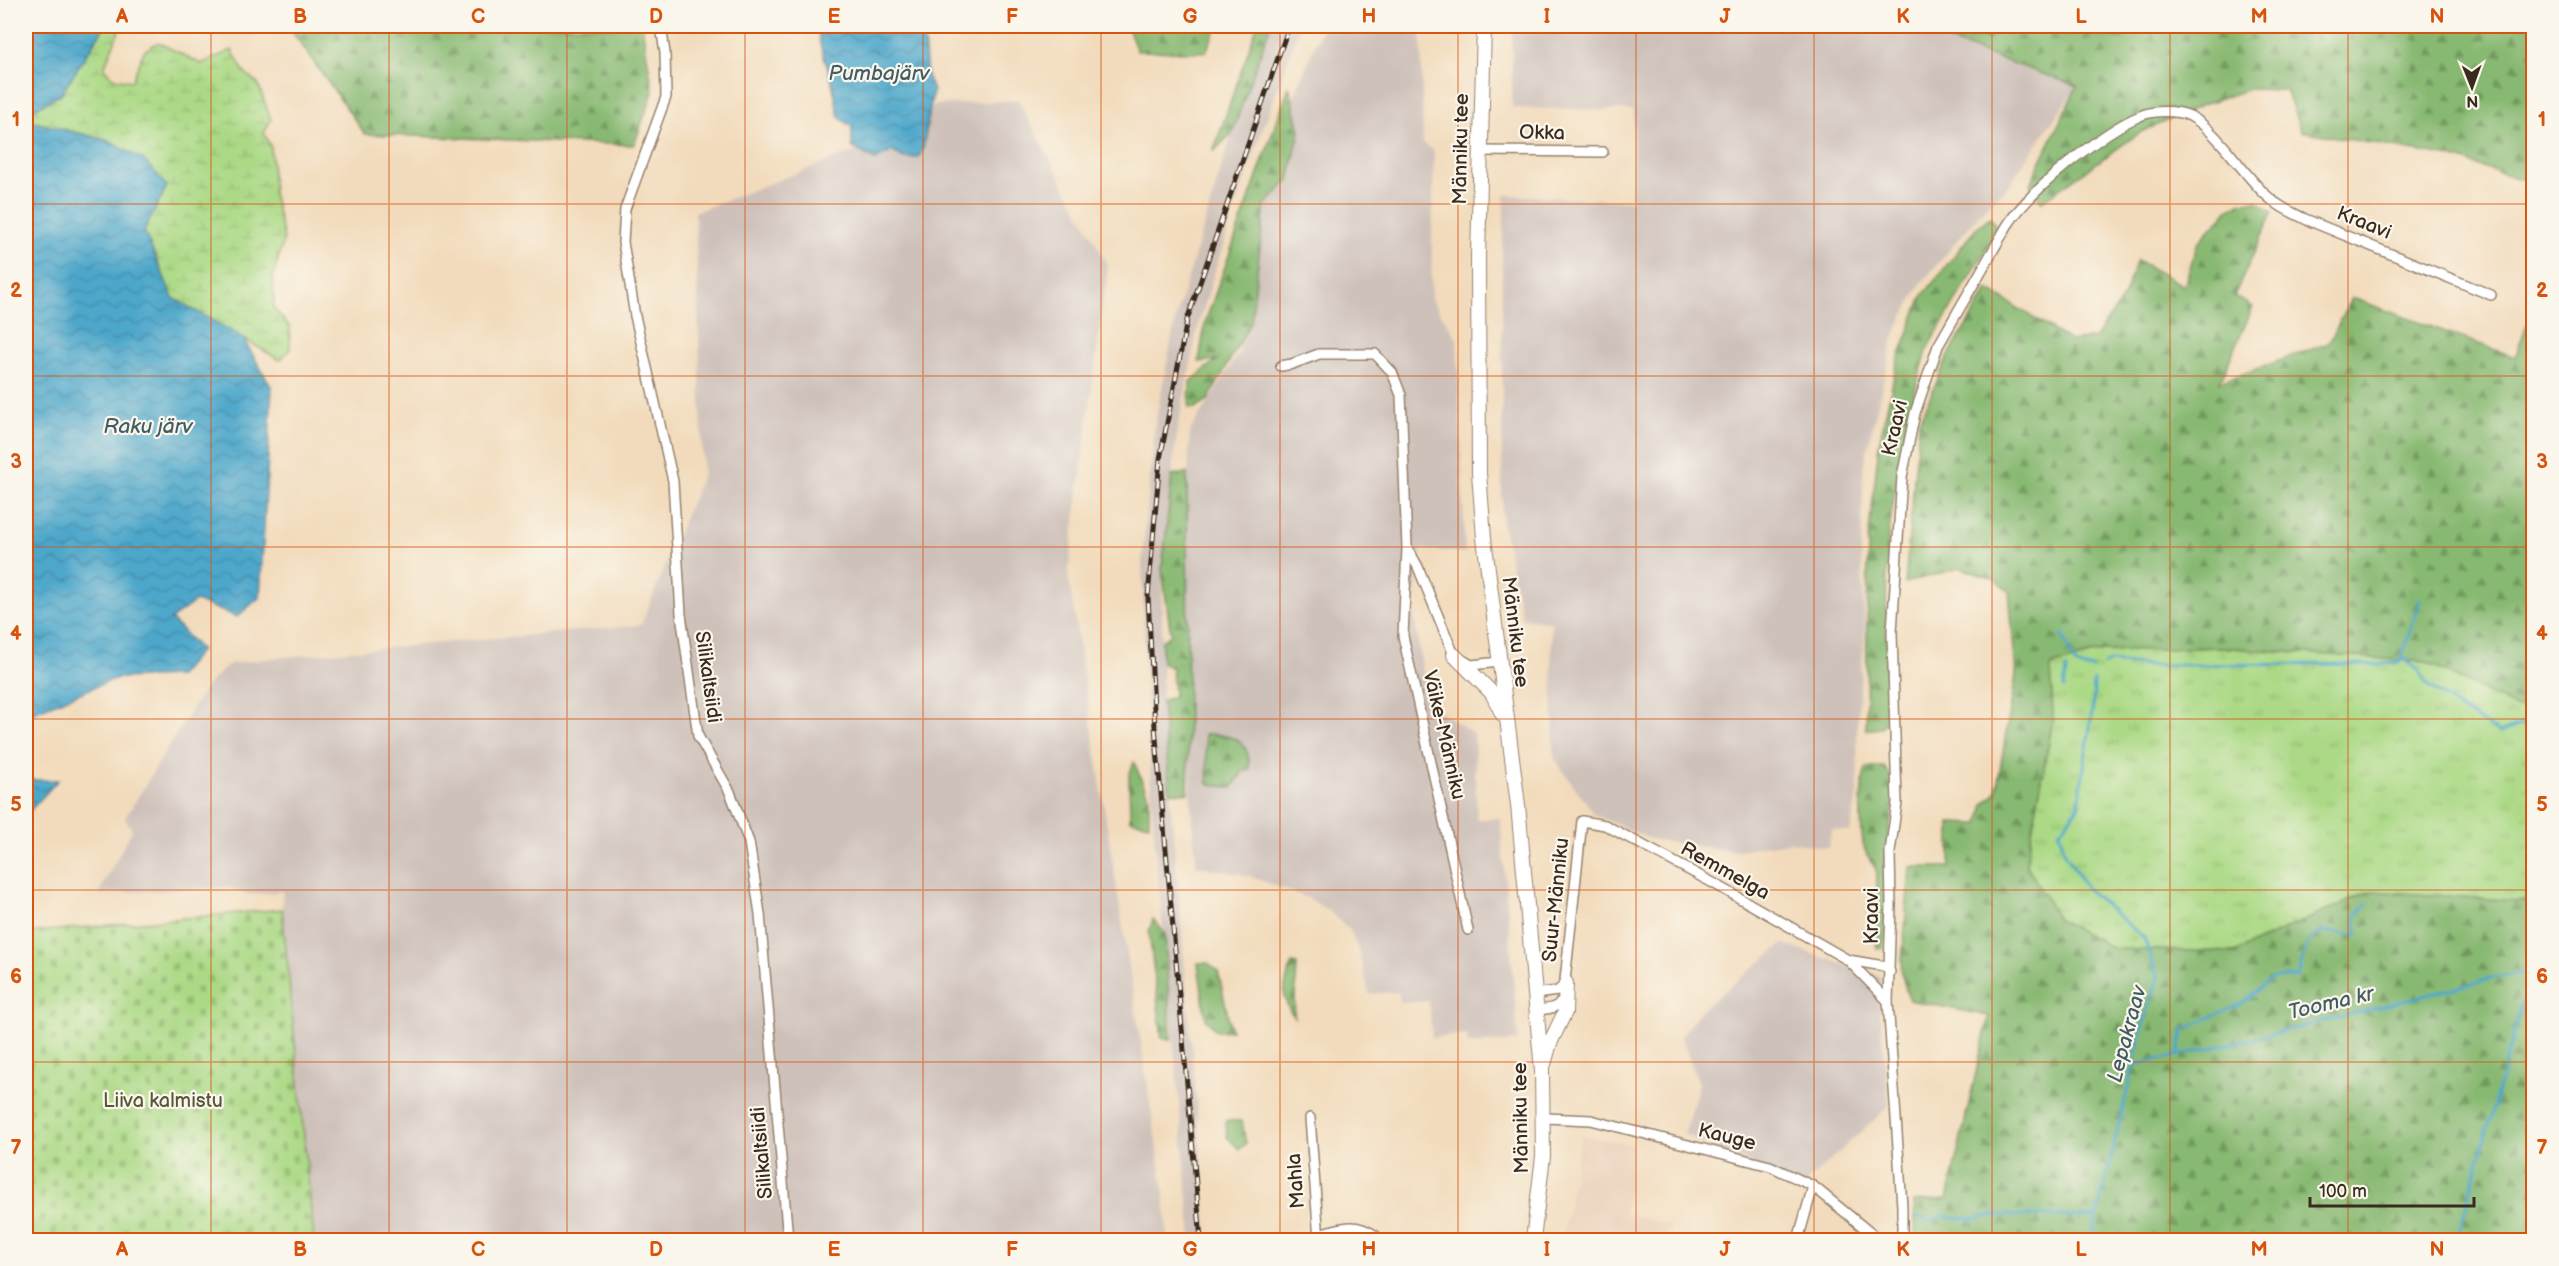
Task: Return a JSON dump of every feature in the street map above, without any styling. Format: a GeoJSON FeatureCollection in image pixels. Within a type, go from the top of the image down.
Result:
{"type":"FeatureCollection","features":[{"type":"Feature","properties":{"kind":"street","name":"Silikaltsiidi"},"geometry":{"type":"LineString","coordinates":[[661,26],[665,53],[666,97],[648,152],[633,184],[625,209],[623,242],[635,316],[673,480],[681,614],[698,736],[730,792],[749,842],[760,914],[788,1240]]}},
{"type":"Feature","properties":{"kind":"street","name":"Männiku tee"},"geometry":{"type":"LineString","coordinates":[[1484,26],[1478,257],[1480,485],[1484,538],[1518,805],[1542,1071],[1545,1118],[1541,1185],[1533,1240]]}},
{"type":"Feature","properties":{"kind":"street","name":"Kraavi"},"geometry":{"type":"LineString","coordinates":[[1902,1240],[1888,1001],[1890,852],[1897,803],[1892,632],[1902,477],[1915,413],[1938,346],[2018,210],[2090,146],[2143,114],[2172,112],[2188,116],[2203,126],[2266,196],[2281,207],[2491,295]]}},
{"type":"Feature","properties":{"kind":"street","name":"Okka"},"geometry":{"type":"LineString","coordinates":[[1481,151],[1603,152]]}},
{"type":"Feature","properties":{"kind":"street","name":"Väike-Männiku"},"geometry":{"type":"LineString","coordinates":[[1281,366],[1319,354],[1375,354],[1392,372],[1401,395],[1407,547],[1403,636],[1468,930]]}},
{"type":"Feature","properties":{"kind":"street","name":"Väike-Männiku"},"geometry":{"type":"LineString","coordinates":[[1407,547],[1418,567],[1454,655],[1471,665],[1500,662]]}},
{"type":"Feature","properties":{"kind":"street"},"geometry":{"type":"LineString","coordinates":[[1454,655],[1491,693],[1507,722]]}},
{"type":"Feature","properties":{"kind":"street","name":"Remmelga"},"geometry":{"type":"LineString","coordinates":[[1582,821],[1605,825],[1715,884],[1848,960],[1888,1001]]}},
{"type":"Feature","properties":{"kind":"street","name":"Suur-Männiku"},"geometry":{"type":"LineString","coordinates":[[1536,1010],[1559,1005],[1563,999],[1582,821]]}},
{"type":"Feature","properties":{"kind":"street","name":"Remmelga"},"geometry":{"type":"LineString","coordinates":[[1848,960],[1884,966],[1890,972]]}},
{"type":"Feature","properties":{"kind":"street"},"geometry":{"type":"LineString","coordinates":[[1542,1071],[1550,1043],[1565,1012],[1566,983]]}},
{"type":"Feature","properties":{"kind":"street","name":"Suur-Männiku"},"geometry":{"type":"LineString","coordinates":[[1535,994],[1558,991],[1566,983]]}},
{"type":"Feature","properties":{"kind":"street","name":"Mahla"},"geometry":{"type":"LineString","coordinates":[[1310,1118],[1318,1237]]}},
{"type":"Feature","properties":{"kind":"street","name":"Kauge"},"geometry":{"type":"LineString","coordinates":[[1545,1118],[1572,1118],[1600,1123],[1770,1166],[1813,1186],[1879,1240]]}},
{"type":"Feature","properties":{"kind":"street"},"geometry":{"type":"LineString","coordinates":[[1798,1240],[1813,1186]]}},
{"type":"Feature","properties":{"kind":"street"},"geometry":{"type":"LineString","coordinates":[[1318,1237],[1349,1227],[1363,1227],[1376,1236],[1377,1240]]}},
{"type":"Feature","properties":{"kind":"shaded area"},"geometry":{"type":"Polygon","coordinates":[[[1270,26],[1300,26],[1235,206],[1199,323],[1177,431],[1162,570],[1162,701],[1208,1240],[1192,1240],[1154,833],[1146,697],[1142,563],[1155,424],[1176,317],[1232,133],[1270,26]]]}},
{"type":"Feature","properties":{"kind":"shaded area"},"geometry":{"type":"Polygon","coordinates":[[[1323,26],[1421,26],[1423,143],[1434,151],[1431,299],[1457,338],[1465,553],[1421,549],[1413,609],[1428,704],[1474,734],[1477,820],[1500,818],[1518,1041],[1468,1044],[1467,1034],[1432,1038],[1429,1001],[1399,1003],[1399,992],[1369,994],[1360,955],[1350,930],[1329,911],[1308,898],[1249,876],[1197,866],[1180,630],[1190,431],[1239,353],[1251,200],[1323,26]]]}},
{"type":"Feature","properties":{"kind":"shaded area"},"geometry":{"type":"Polygon","coordinates":[[[1512,26],[1895,26],[1953,42],[2077,86],[2008,186],[1983,210],[1920,285],[1902,318],[1893,341],[1864,463],[1861,549],[1865,628],[1857,727],[1858,792],[1850,832],[1832,829],[1828,848],[1789,842],[1732,851],[1650,839],[1595,815],[1554,758],[1551,622],[1522,618],[1502,521],[1502,252],[1505,195],[1632,201],[1634,110],[1512,108],[1512,26]]]}},
{"type":"Feature","properties":{"kind":"shaded area"},"geometry":{"type":"Polygon","coordinates":[[[1018,100],[1108,265],[1068,574],[1164,1192],[1168,1240],[314,1240],[282,909],[283,891],[248,895],[229,887],[98,894],[132,830],[125,818],[193,707],[210,682],[230,664],[273,658],[641,625],[703,473],[695,212],[855,151],[936,105],[1018,100]]]}},
{"type":"Feature","properties":{"kind":"shaded area"},"geometry":{"type":"Polygon","coordinates":[[[1783,944],[1881,977],[1879,1003],[1889,1106],[1801,1187],[1684,1134],[1699,1084],[1681,1037],[1701,1010],[1783,944]]]}},
{"type":"Feature","properties":{"kind":"shaded area"},"geometry":{"type":"Polygon","coordinates":[[[1581,1135],[1634,1145],[1625,1213],[1671,1226],[1667,1240],[1562,1240],[1581,1135]]]}},
{"type":"Feature","properties":{"kind":"green space"},"geometry":{"type":"Polygon","coordinates":[[[105,26],[121,26],[104,68],[113,78],[132,81],[144,51],[158,42],[201,64],[232,50],[244,72],[258,84],[271,120],[264,133],[271,148],[273,193],[284,239],[273,276],[274,309],[290,327],[290,349],[280,360],[173,298],[144,231],[167,186],[106,140],[26,120],[26,114],[61,94],[105,26]]]}},
{"type":"Feature","properties":{"kind":"green space"},"geometry":{"type":"Polygon","coordinates":[[[288,26],[642,26],[653,92],[634,145],[365,134],[288,26]]]}},
{"type":"Feature","properties":{"kind":"green space"},"geometry":{"type":"Polygon","coordinates":[[[1127,26],[1217,26],[1206,52],[1137,51],[1127,26]]]}},
{"type":"Feature","properties":{"kind":"green space"},"geometry":{"type":"Polygon","coordinates":[[[1257,26],[1270,26],[1232,133],[1213,152],[1257,26]]]}},
{"type":"Feature","properties":{"kind":"green space"},"geometry":{"type":"Polygon","coordinates":[[[1895,26],[2533,26],[2533,183],[2451,157],[2301,131],[2286,90],[2250,89],[2209,102],[2141,132],[2041,202],[2030,184],[2077,86],[1953,42],[1895,26]]]}},
{"type":"Feature","properties":{"kind":"green space"},"geometry":{"type":"Polygon","coordinates":[[[1289,87],[1300,130],[1289,180],[1265,205],[1251,321],[1208,400],[1195,408],[1189,408],[1190,382],[1217,360],[1199,362],[1205,323],[1289,87]]]}},
{"type":"Feature","properties":{"kind":"green space"},"geometry":{"type":"Polygon","coordinates":[[[2257,201],[2273,212],[2234,296],[2253,307],[2220,382],[2329,343],[2352,298],[2515,357],[2533,308],[2533,704],[2517,708],[2427,662],[2219,647],[2103,651],[2051,666],[2053,720],[2026,864],[2058,919],[2114,949],[2234,952],[2371,891],[2533,902],[2533,1240],[1916,1240],[1914,1202],[1947,1199],[1989,1016],[1909,1000],[1901,972],[1910,867],[1950,867],[1950,823],[1979,824],[1984,804],[1996,793],[2016,675],[2009,591],[1994,579],[1960,568],[1905,583],[1919,423],[1946,360],[1988,289],[2070,341],[2095,338],[2123,298],[2137,260],[2184,286],[2198,243],[2228,210],[2242,202],[2257,201]]]}},
{"type":"Feature","properties":{"kind":"green space"},"geometry":{"type":"Polygon","coordinates":[[[1990,217],[1997,228],[1929,345],[1906,418],[1888,538],[1886,613],[1890,706],[1888,718],[1881,728],[1866,730],[1868,541],[1879,444],[1897,363],[1921,298],[1976,228],[1990,217]]]}},
{"type":"Feature","properties":{"kind":"green space"},"geometry":{"type":"Polygon","coordinates":[[[1187,473],[1188,793],[1170,792],[1162,701],[1174,696],[1172,668],[1162,662],[1162,641],[1171,635],[1162,570],[1172,476],[1187,473]]]}},
{"type":"Feature","properties":{"kind":"green space"},"geometry":{"type":"Polygon","coordinates":[[[2219,647],[2427,662],[2517,708],[2533,704],[2534,902],[2371,891],[2234,952],[2114,949],[2058,919],[2026,864],[2053,720],[2051,666],[2103,651],[2219,647]]]}},
{"type":"Feature","properties":{"kind":"green space"},"geometry":{"type":"Polygon","coordinates":[[[1205,734],[1231,737],[1238,740],[1247,751],[1249,770],[1243,771],[1232,788],[1208,784],[1205,734]]]}},
{"type":"Feature","properties":{"kind":"green space"},"geometry":{"type":"Polygon","coordinates":[[[1134,762],[1149,798],[1149,824],[1130,820],[1129,776],[1134,762]]]}},
{"type":"Feature","properties":{"kind":"green space"},"geometry":{"type":"Polygon","coordinates":[[[1884,767],[1893,779],[1894,802],[1884,859],[1888,915],[1883,948],[1877,949],[1877,875],[1876,868],[1866,853],[1863,843],[1862,795],[1864,774],[1867,768],[1884,767]]]}},
{"type":"Feature","properties":{"kind":"green space","name":"Liiva kalmistu"},"geometry":{"type":"Polygon","coordinates":[[[282,909],[314,1240],[26,1240],[26,933],[282,909]]]}},
{"type":"Feature","properties":{"kind":"green space"},"geometry":{"type":"Polygon","coordinates":[[[1153,919],[1165,934],[1171,1040],[1162,1038],[1149,932],[1153,919]]]}},
{"type":"Feature","properties":{"kind":"green space"},"geometry":{"type":"Polygon","coordinates":[[[1198,963],[1208,963],[1218,971],[1231,1030],[1217,1031],[1206,1020],[1198,963]]]}},
{"type":"Feature","properties":{"kind":"green space"},"geometry":{"type":"Polygon","coordinates":[[[1292,963],[1297,964],[1294,1017],[1286,1003],[1284,991],[1292,963]]]}},
{"type":"Feature","properties":{"kind":"green space"},"geometry":{"type":"Polygon","coordinates":[[[1226,1121],[1242,1121],[1246,1144],[1239,1149],[1227,1137],[1226,1121]]]}},
{"type":"Feature","properties":{"kind":"water"},"geometry":{"type":"Polygon","coordinates":[[[26,26],[105,26],[61,94],[26,114],[26,26]]]}},
{"type":"Feature","properties":{"kind":"water","name":"Pumbajärv"},"geometry":{"type":"Polygon","coordinates":[[[818,26],[923,26],[927,75],[933,91],[923,149],[918,158],[904,158],[892,151],[875,160],[852,147],[852,127],[839,117],[832,82],[820,44],[818,26]]]}},
{"type":"Feature","properties":{"kind":"water","name":"Raku järv"},"geometry":{"type":"Polygon","coordinates":[[[26,120],[106,140],[143,159],[167,186],[144,231],[173,298],[243,338],[272,388],[260,597],[237,617],[196,601],[171,619],[201,650],[179,676],[117,678],[26,715],[26,120]]]}},
{"type":"Feature","properties":{"kind":"water"},"geometry":{"type":"Polygon","coordinates":[[[26,774],[28,780],[58,780],[26,815],[26,774]]]}},
{"type":"Feature","properties":{"kind":"waterway"},"geometry":{"type":"LineString","coordinates":[[2402,657],[2420,599]]}},
{"type":"Feature","properties":{"kind":"waterway"},"geometry":{"type":"LineString","coordinates":[[2062,634],[2075,664],[2084,668],[2093,668]]}},
{"type":"Feature","properties":{"kind":"waterway","name":"Lepakraav"},"geometry":{"type":"LineString","coordinates":[[2104,665],[2109,662],[2144,665],[2377,664],[2399,663],[2402,657],[2417,669],[2426,683],[2457,707],[2499,733],[2534,720]]}},
{"type":"Feature","properties":{"kind":"waterway"},"geometry":{"type":"LineString","coordinates":[[2064,688],[2066,670]]}},
{"type":"Feature","properties":{"kind":"waterway","name":"Lepakraav"},"geometry":{"type":"LineString","coordinates":[[2091,1240],[2142,1029],[2158,978],[2144,938],[2087,889],[2065,853],[2059,832],[2078,808],[2093,705],[2094,681]]}},
{"type":"Feature","properties":{"kind":"waterway"},"geometry":{"type":"LineString","coordinates":[[2178,1055],[2184,1029],[2241,1004],[2271,979],[2297,976],[2309,940],[2322,931],[2357,935],[2356,915],[2367,904]]}},
{"type":"Feature","properties":{"kind":"waterway"},"geometry":{"type":"LineString","coordinates":[[2457,1240],[2534,958]]}},
{"type":"Feature","properties":{"kind":"waterway","name":"Tooma kr"},"geometry":{"type":"LineString","coordinates":[[2135,1065],[2260,1037],[2498,977],[2534,971]]}},
{"type":"Feature","properties":{"kind":"waterway","name":"Lepakraav"},"geometry":{"type":"LineString","coordinates":[[1918,1217],[1931,1221],[1942,1216],[1975,1219],[1990,1215],[2097,1217]]}},
{"type":"Feature","properties":{"kind":"railway"},"geometry":{"type":"LineString","coordinates":[[1201,1240],[1155,727],[1148,597],[1160,459],[1187,320],[1289,26]]}}]}
